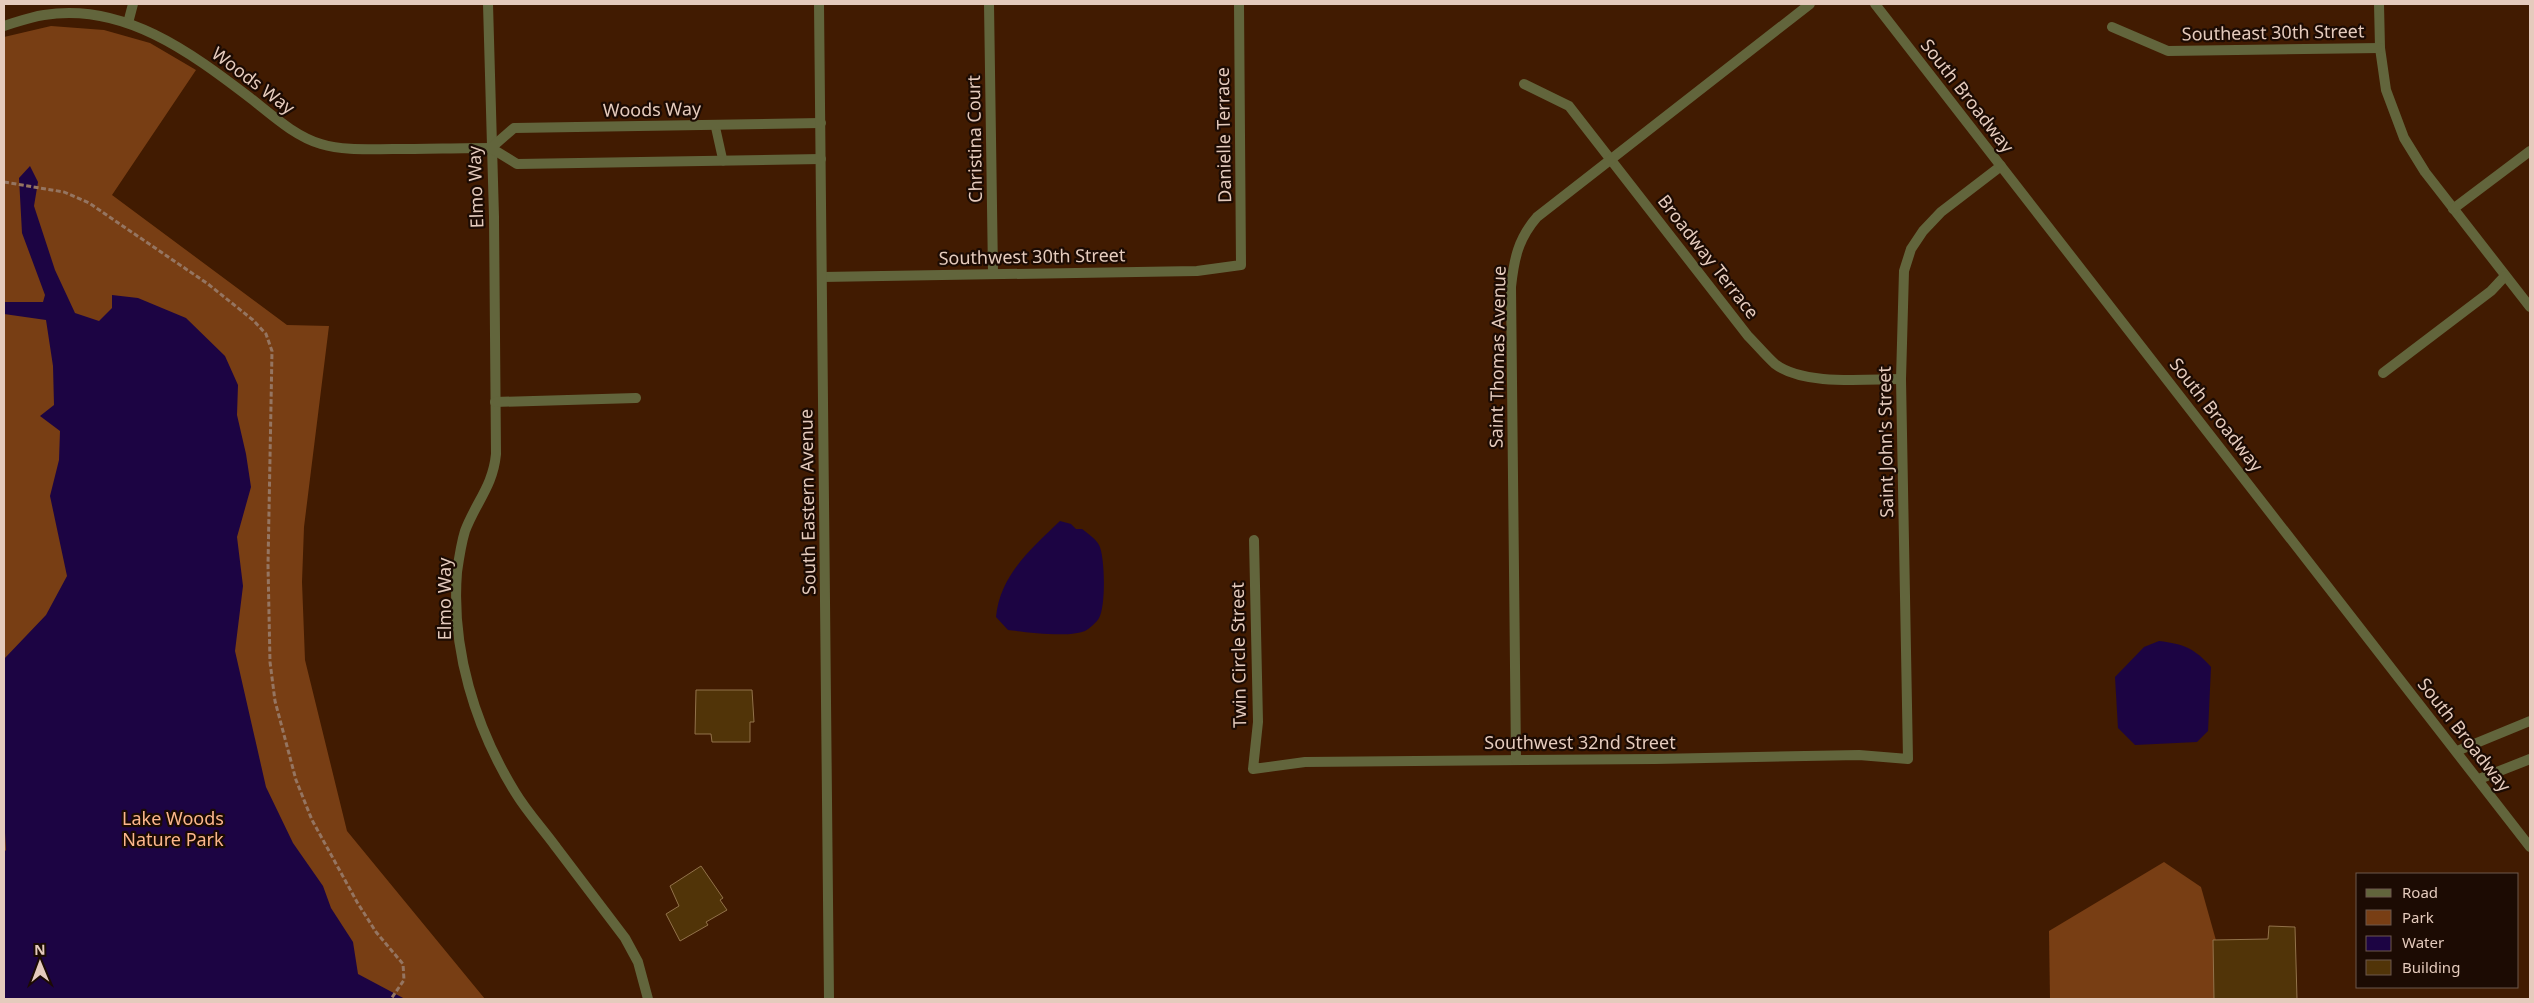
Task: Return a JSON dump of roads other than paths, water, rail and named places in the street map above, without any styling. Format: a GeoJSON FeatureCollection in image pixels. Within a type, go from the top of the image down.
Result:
{"type":"FeatureCollection","features":[{"type":"Feature","properties":{"kind":"street"},"geometry":{"type":"LineString","coordinates":[[128,23],[133,4]]}},
{"type":"Feature","properties":{"kind":"street","name":"Elmo Way"},"geometry":{"type":"LineString","coordinates":[[488,4],[492,148],[494,473],[465,531],[457,573],[458,612],[464,671],[474,708],[494,753],[516,793],[625,938],[638,962],[648,999]]}},
{"type":"Feature","properties":{"kind":"street","name":"South Eastern Avenue"},"geometry":{"type":"LineString","coordinates":[[819,4],[829,999]]}},
{"type":"Feature","properties":{"kind":"street","name":"Christina Court"},"geometry":{"type":"LineString","coordinates":[[989,4],[994,273]]}},
{"type":"Feature","properties":{"kind":"street","name":"Danielle Terrace"},"geometry":{"type":"LineString","coordinates":[[1239,4],[1241,265]]}},
{"type":"Feature","properties":{"kind":"street","name":"Saint Thomas Avenue"},"geometry":{"type":"LineString","coordinates":[[1516,760],[1511,288],[1517,247],[1524,232],[1537,217],[1810,4]]}},
{"type":"Feature","properties":{"kind":"street","name":"South Broadway"},"geometry":{"type":"LineString","coordinates":[[1875,4],[2530,847]]}},
{"type":"Feature","properties":{"kind":"street"},"geometry":{"type":"LineString","coordinates":[[2379,4],[2380,48],[2386,90],[2404,138],[2425,172],[2530,307]]}},
{"type":"Feature","properties":{"kind":"street","name":"Woods Way"},"geometry":{"type":"LineString","coordinates":[[4,26],[45,14],[68,14],[92,15],[144,28],[168,41],[220,75],[289,128],[323,145],[368,149],[492,148],[514,128],[821,123]]}},
{"type":"Feature","properties":{"kind":"street","name":"Southeast 30th Street"},"geometry":{"type":"LineString","coordinates":[[2112,27],[2168,51],[2380,48]]}},
{"type":"Feature","properties":{"kind":"street","name":"Broadway Terrace"},"geometry":{"type":"LineString","coordinates":[[1524,84],[1569,106],[1748,336],[1776,364],[1792,372],[1813,377],[1901,379]]}},
{"type":"Feature","properties":{"kind":"street"},"geometry":{"type":"LineString","coordinates":[[492,148],[517,164],[821,159]]}},
{"type":"Feature","properties":{"kind":"street"},"geometry":{"type":"LineString","coordinates":[[2453,209],[2530,151]]}},
{"type":"Feature","properties":{"kind":"street","name":"Saint John's Street"},"geometry":{"type":"LineString","coordinates":[[1908,759],[1901,379],[1904,270],[1911,249],[1923,231],[1941,212],[2001,166]]}},
{"type":"Feature","properties":{"kind":"street","name":"Southwest 30th Street"},"geometry":{"type":"LineString","coordinates":[[822,277],[994,273],[1197,272],[1241,265]]}},
{"type":"Feature","properties":{"kind":"street"},"geometry":{"type":"LineString","coordinates":[[2383,373],[2491,291],[2505,276]]}},
{"type":"Feature","properties":{"kind":"street"},"geometry":{"type":"LineString","coordinates":[[495,402],[636,398]]}},
{"type":"Feature","properties":{"kind":"street","name":"Twin Circle Street"},"geometry":{"type":"LineString","coordinates":[[1253,769],[1258,722],[1254,540]]}},
{"type":"Feature","properties":{"kind":"street"},"geometry":{"type":"LineString","coordinates":[[2456,751],[2530,722]]}},
{"type":"Feature","properties":{"kind":"street","name":"Southwest 32nd Street"},"geometry":{"type":"LineString","coordinates":[[1253,769],[1305,762],[1859,755],[1908,759]]}},
{"type":"Feature","properties":{"kind":"street"},"geometry":{"type":"LineString","coordinates":[[2479,779],[2530,759]]}},
{"type":"Feature","properties":{"kind":"lane"},"geometry":{"type":"LineString","coordinates":[[715,125],[723,161]]}},
{"type":"Feature","properties":{"kind":"water","name":"Lake Woods Nature Park"},"geometry":{"type":"Polygon","coordinates":[[[30,166],[38,182],[34,206],[55,270],[75,313],[99,321],[112,308],[112,295],[138,298],[186,318],[225,356],[238,385],[237,415],[251,487],[237,537],[243,586],[235,651],[266,787],[293,843],[323,886],[331,908],[353,942],[358,974],[405,999],[4,999],[4,852],[6,850],[4,815],[4,659],[46,615],[67,576],[50,496],[59,460],[60,431],[40,416],[54,405],[53,366],[46,320],[4,314],[4,302],[43,302],[45,295],[22,233],[19,178],[30,166]]]}},
{"type":"Feature","properties":{"kind":"water"},"geometry":{"type":"Polygon","coordinates":[[[1060,521],[1071,524],[1076,529],[1082,529],[1094,538],[1099,545],[1103,559],[1104,581],[1103,603],[1099,618],[1089,629],[1078,633],[1047,634],[1008,630],[996,617],[1004,588],[1010,576],[1028,553],[1060,521]]]}},
{"type":"Feature","properties":{"kind":"water"},"geometry":{"type":"Polygon","coordinates":[[[2159,641],[2182,646],[2194,651],[2211,667],[2208,731],[2197,742],[2135,745],[2118,728],[2115,677],[2144,647],[2159,641]]]}}]}
